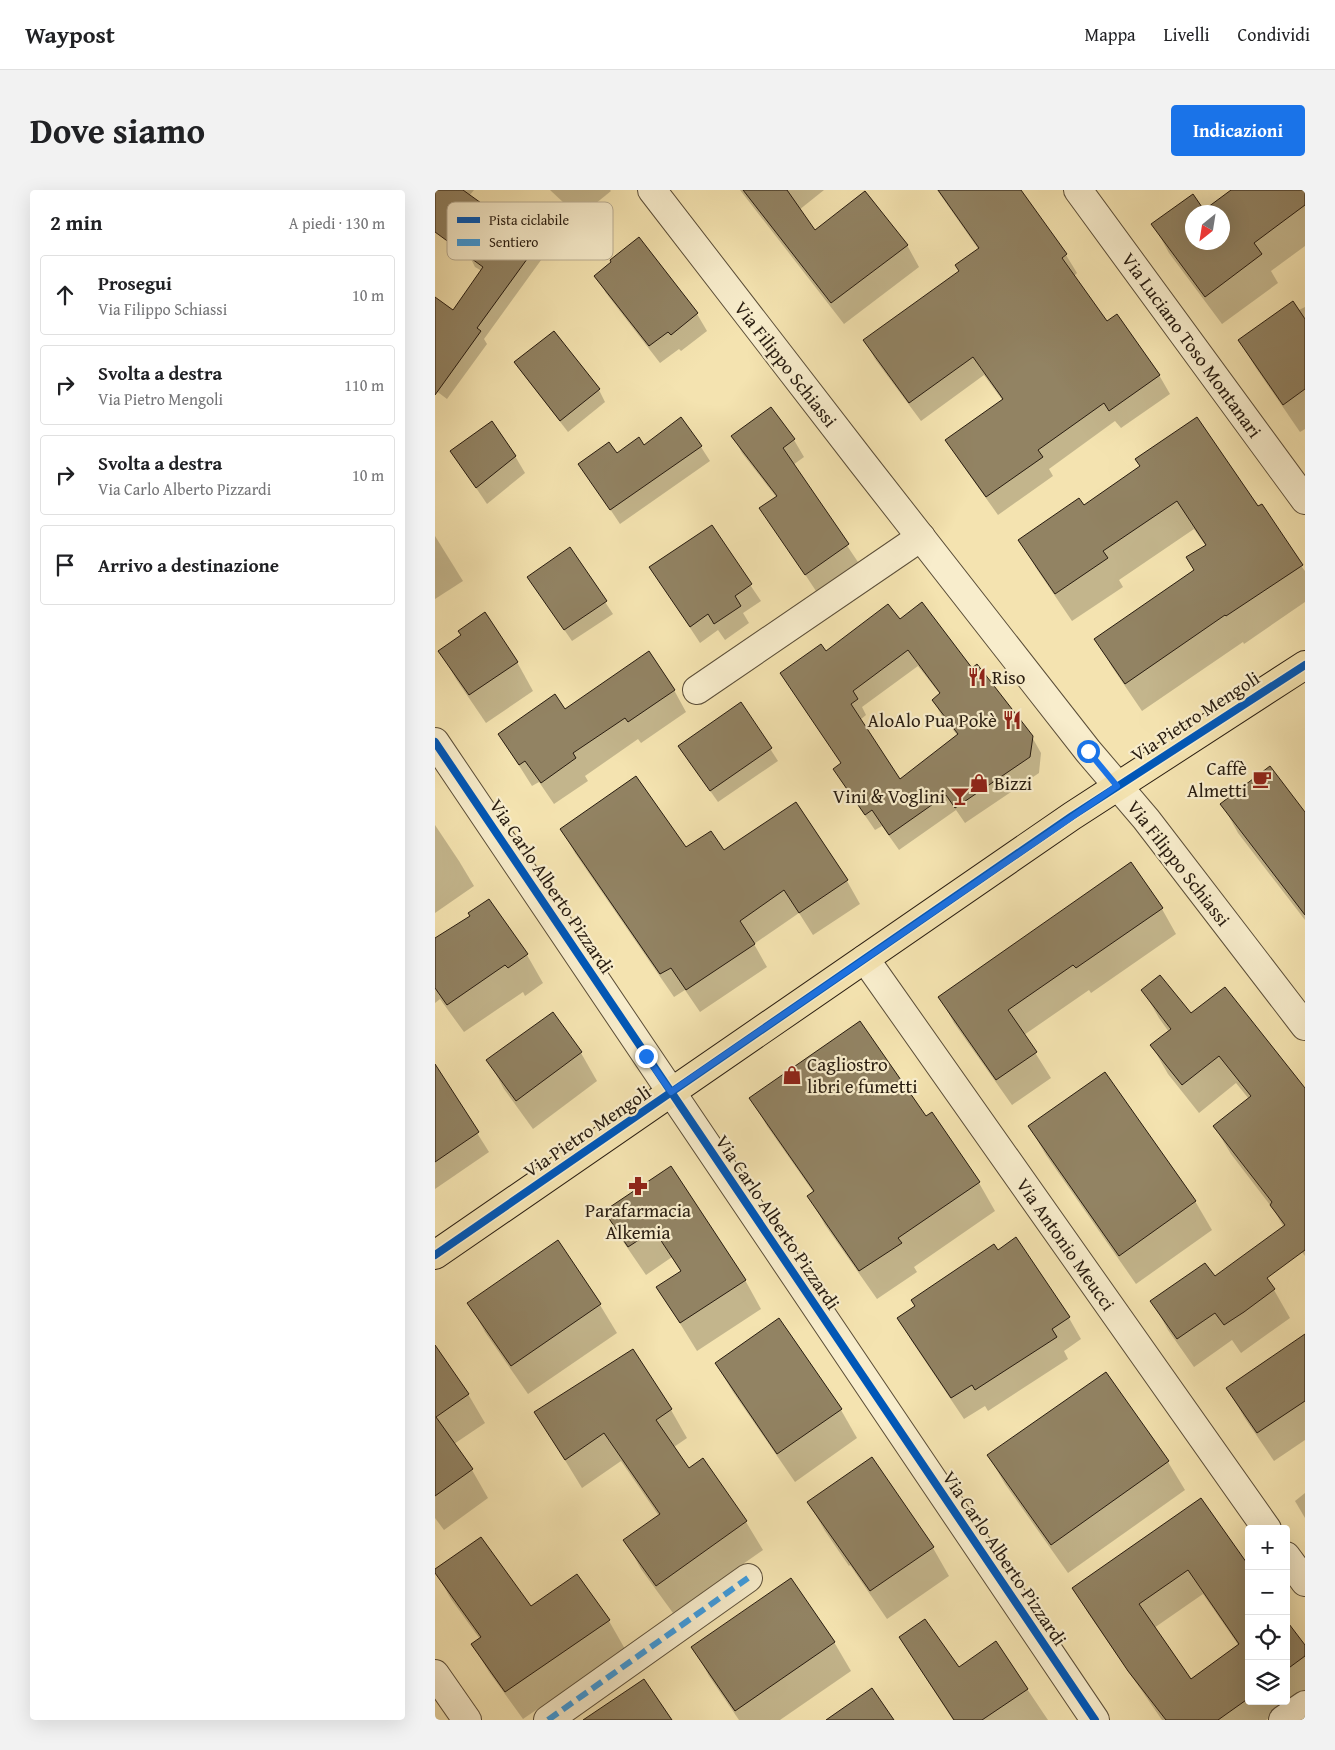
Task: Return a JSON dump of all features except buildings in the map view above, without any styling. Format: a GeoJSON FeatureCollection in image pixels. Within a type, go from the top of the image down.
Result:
{"type":"FeatureCollection","features":[{"type":"Feature","properties":{"kind":"main road","name":"Via Pietro Mengoli"},"geometry":{"type":"LineString","coordinates":[[435,1255],[1117,786],[1305,665]]}},
{"type":"Feature","properties":{"kind":"street","name":"Via Filippo Schiassi"},"geometry":{"type":"LineString","coordinates":[[652,190],[921,537],[1117,786],[1146,819],[1305,1026]]}},
{"type":"Feature","properties":{"kind":"street","name":"Via Luciano Toso Montanari"},"geometry":{"type":"LineString","coordinates":[[1078,190],[1305,500]]}},
{"type":"Feature","properties":{"kind":"street"},"geometry":{"type":"LineString","coordinates":[[697,690],[921,537]]}},
{"type":"Feature","properties":{"kind":"street","name":"Via Carlo Alberto Pizzardi"},"geometry":{"type":"LineString","coordinates":[[435,742],[1095,1720]]}},
{"type":"Feature","properties":{"kind":"street","name":"Via Antonio Meucci"},"geometry":{"type":"LineString","coordinates":[[865,959],[1264,1525]]}},
{"type":"Feature","properties":{"kind":"street"},"geometry":{"type":"LineString","coordinates":[[1290,1561],[1305,1582]]}},
{"type":"Feature","properties":{"kind":"street"},"geometry":{"type":"LineString","coordinates":[[548,1720],[748,1578]]}},
{"type":"Feature","properties":{"kind":"street"},"geometry":{"type":"LineString","coordinates":[[435,1674],[467,1720]]}},
{"type":"Feature","properties":{"kind":"street"},"geometry":{"type":"LineString","coordinates":[[1283,1720],[1305,1705]]}},
{"type":"Feature","properties":{"kind":"marked path"},"geometry":{"type":"LineString","coordinates":[[548,1720],[748,1578]]}},
{"type":"Feature","properties":{"kind":"cycle path"},"geometry":{"type":"LineString","coordinates":[[435,1255],[1072,816],[1305,665]]}},
{"type":"Feature","properties":{"kind":"cycle path"},"geometry":{"type":"LineString","coordinates":[[435,742],[1095,1720]]}},
{"type":"Feature","properties":{"kind":"place","name":"Riso"},"geometry":{"type":"Point","coordinates":[977,677]}},
{"type":"Feature","properties":{"kind":"place","name":"AloAlo Pua Pokè"},"geometry":{"type":"Point","coordinates":[1012,720]}},
{"type":"Feature","properties":{"kind":"place","name":"Caffè Almetti"},"geometry":{"type":"Point","coordinates":[1262,779]}},
{"type":"Feature","properties":{"kind":"place","name":"Bizzi"},"geometry":{"type":"Point","coordinates":[979,783]}},
{"type":"Feature","properties":{"kind":"place","name":"Vini & Voglini"},"geometry":{"type":"Point","coordinates":[960,796]}},
{"type":"Feature","properties":{"kind":"place","name":"Cagliostro libri e fumetti"},"geometry":{"type":"Point","coordinates":[792,1075]}},
{"type":"Feature","properties":{"kind":"place","name":"Parafarmacia Alkemia"},"geometry":{"type":"Point","coordinates":[638,1186]}},
{"type":"Feature","properties":{"kind":"route"},"geometry":{"type":"LineString","coordinates":[[646,1056],[671,1092],[1117,786],[1088,751]]}}]}
